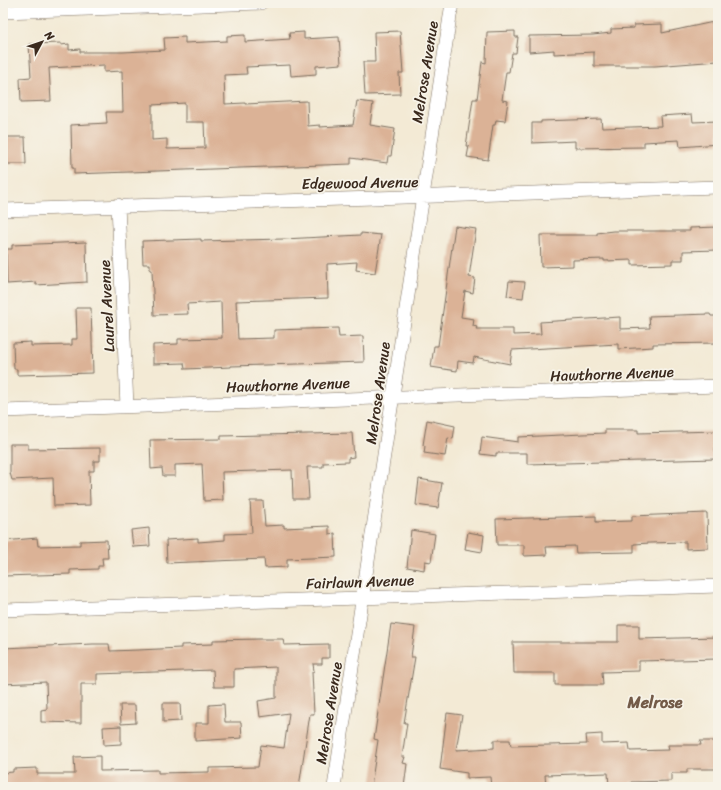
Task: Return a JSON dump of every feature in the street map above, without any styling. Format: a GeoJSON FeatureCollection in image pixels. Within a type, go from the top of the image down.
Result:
{"type":"FeatureCollection","features":[{"type":"Feature","properties":{"kind":"street"},"geometry":{"type":"LineString","coordinates":[[3,12],[261,3]]}},
{"type":"Feature","properties":{"kind":"street","name":"Melrose Avenue"},"geometry":{"type":"LineString","coordinates":[[334,787],[452,3]]}},
{"type":"Feature","properties":{"kind":"street","name":"Edgewood Avenue"},"geometry":{"type":"LineString","coordinates":[[3,210],[118,205],[422,198],[718,187]]}},
{"type":"Feature","properties":{"kind":"street","name":"Laurel Avenue"},"geometry":{"type":"LineString","coordinates":[[118,205],[127,406]]}},
{"type":"Feature","properties":{"kind":"street","name":"Hawthorne Avenue"},"geometry":{"type":"LineString","coordinates":[[3,411],[718,386]]}},
{"type":"Feature","properties":{"kind":"street","name":"Fairlawn Avenue"},"geometry":{"type":"LineString","coordinates":[[3,610],[718,586]]}},
{"type":"Feature","properties":{"kind":"building"},"geometry":{"type":"Polygon","coordinates":[[[718,21],[718,61],[655,66],[594,66],[594,52],[554,54],[554,50],[529,52],[529,36],[593,35],[611,33],[611,29],[634,28],[634,25],[662,24],[662,33],[718,21]]]}},
{"type":"Feature","properties":{"kind":"building"},"geometry":{"type":"Polygon","coordinates":[[[400,31],[403,73],[399,73],[400,94],[365,95],[363,62],[375,62],[374,32],[400,31]]]}},
{"type":"Feature","properties":{"kind":"building"},"geometry":{"type":"Polygon","coordinates":[[[515,31],[515,37],[518,37],[516,53],[512,53],[509,72],[506,72],[502,100],[508,101],[505,121],[496,120],[495,125],[493,125],[488,160],[467,157],[469,146],[466,146],[473,99],[477,99],[482,62],[486,63],[487,32],[515,31]]]}},
{"type":"Feature","properties":{"kind":"building"},"geometry":{"type":"Polygon","coordinates":[[[304,32],[304,39],[339,37],[341,64],[316,66],[316,74],[291,76],[290,65],[246,67],[247,74],[224,75],[225,104],[307,101],[308,126],[320,125],[320,127],[353,125],[357,101],[373,103],[370,125],[395,129],[391,156],[388,156],[387,163],[351,158],[351,164],[74,174],[74,168],[72,168],[71,125],[107,123],[106,112],[123,112],[122,71],[104,72],[104,65],[49,68],[51,101],[21,102],[20,78],[31,77],[29,44],[61,43],[61,45],[69,44],[69,50],[80,49],[80,52],[123,52],[165,50],[164,38],[185,37],[185,43],[227,41],[227,36],[245,35],[245,42],[290,39],[289,33],[304,32]],[[185,103],[152,105],[152,140],[167,139],[167,149],[205,148],[204,122],[185,122],[185,103]]]}},
{"type":"Feature","properties":{"kind":"building"},"geometry":{"type":"Polygon","coordinates":[[[692,114],[693,122],[718,121],[718,144],[680,147],[679,140],[644,142],[644,147],[575,148],[575,141],[532,143],[532,123],[541,123],[541,121],[601,119],[602,128],[661,126],[660,116],[692,114]]]}},
{"type":"Feature","properties":{"kind":"building"},"geometry":{"type":"Polygon","coordinates":[[[3,137],[25,137],[26,164],[3,164],[3,137]]]}},
{"type":"Feature","properties":{"kind":"building"},"geometry":{"type":"Polygon","coordinates":[[[455,226],[476,229],[469,277],[475,278],[473,293],[465,291],[461,317],[474,319],[473,326],[477,327],[476,329],[513,329],[513,335],[541,334],[540,322],[620,317],[620,329],[650,328],[649,316],[710,314],[711,316],[718,316],[718,343],[653,344],[653,347],[618,349],[618,344],[512,350],[510,364],[474,357],[473,363],[458,361],[457,371],[431,367],[434,346],[438,346],[455,226]]]}},
{"type":"Feature","properties":{"kind":"building"},"geometry":{"type":"Polygon","coordinates":[[[718,227],[718,250],[683,251],[683,260],[672,260],[672,264],[632,265],[632,260],[604,261],[604,259],[573,260],[573,266],[541,267],[540,235],[597,235],[597,233],[613,231],[690,231],[690,228],[718,227]]]}},
{"type":"Feature","properties":{"kind":"building"},"geometry":{"type":"Polygon","coordinates":[[[361,233],[381,235],[375,273],[356,270],[357,262],[327,264],[328,298],[236,301],[238,339],[274,338],[274,330],[338,328],[339,337],[363,336],[364,362],[231,366],[185,369],[184,363],[153,364],[153,345],[178,344],[178,339],[222,338],[221,302],[187,304],[188,314],[154,315],[152,270],[150,270],[150,264],[143,264],[142,241],[284,239],[361,235],[361,233]]]}},
{"type":"Feature","properties":{"kind":"building"},"geometry":{"type":"Polygon","coordinates":[[[86,242],[87,282],[36,285],[36,282],[7,284],[6,249],[12,249],[12,245],[86,242]]]}},
{"type":"Feature","properties":{"kind":"building"},"geometry":{"type":"Polygon","coordinates":[[[509,281],[525,282],[523,298],[507,296],[509,281]]]}},
{"type":"Feature","properties":{"kind":"building"},"geometry":{"type":"Polygon","coordinates":[[[76,308],[91,308],[93,373],[17,375],[17,369],[14,369],[13,343],[31,342],[31,346],[72,345],[72,339],[77,339],[76,308]]]}},
{"type":"Feature","properties":{"kind":"building"},"geometry":{"type":"Polygon","coordinates":[[[427,420],[455,426],[453,439],[448,438],[445,456],[424,453],[425,446],[423,445],[427,420]]]}},
{"type":"Feature","properties":{"kind":"building"},"geometry":{"type":"Polygon","coordinates":[[[605,430],[638,430],[638,433],[718,431],[718,447],[715,447],[716,459],[527,464],[527,453],[496,453],[496,456],[480,454],[482,437],[518,442],[518,437],[605,433],[605,430]]]}},
{"type":"Feature","properties":{"kind":"building"},"geometry":{"type":"Polygon","coordinates":[[[352,433],[354,457],[348,458],[348,462],[323,463],[323,467],[307,467],[309,499],[293,499],[292,470],[222,472],[223,500],[204,501],[202,464],[175,465],[175,476],[163,476],[162,468],[151,469],[150,440],[221,439],[221,436],[352,433]]]}},
{"type":"Feature","properties":{"kind":"building"},"geometry":{"type":"Polygon","coordinates":[[[10,444],[28,444],[28,449],[100,448],[100,461],[94,461],[94,471],[89,471],[90,505],[54,506],[53,478],[12,480],[10,473],[10,444]]]}},
{"type":"Feature","properties":{"kind":"building"},"geometry":{"type":"Polygon","coordinates":[[[419,479],[442,483],[438,508],[416,505],[419,479]]]}},
{"type":"Feature","properties":{"kind":"building"},"geometry":{"type":"Polygon","coordinates":[[[250,501],[263,501],[265,526],[284,525],[284,528],[329,526],[329,534],[335,533],[336,557],[287,559],[287,567],[265,568],[264,559],[167,563],[166,540],[198,538],[198,542],[225,540],[225,534],[252,533],[250,501]]]}},
{"type":"Feature","properties":{"kind":"building"},"geometry":{"type":"Polygon","coordinates":[[[707,513],[708,548],[686,549],[686,542],[634,544],[634,552],[576,553],[575,546],[546,547],[547,555],[524,556],[524,545],[497,545],[496,519],[596,516],[596,522],[632,521],[632,516],[707,513]]]}},
{"type":"Feature","properties":{"kind":"building"},"geometry":{"type":"Polygon","coordinates":[[[149,528],[150,546],[133,547],[131,530],[149,528]]]}},
{"type":"Feature","properties":{"kind":"building"},"geometry":{"type":"Polygon","coordinates":[[[411,530],[435,534],[431,562],[425,561],[424,570],[407,567],[411,530]]]}},
{"type":"Feature","properties":{"kind":"building"},"geometry":{"type":"Polygon","coordinates":[[[468,532],[484,535],[482,552],[465,549],[468,532]]]}},
{"type":"Feature","properties":{"kind":"building"},"geometry":{"type":"Polygon","coordinates":[[[37,538],[38,546],[80,545],[80,541],[107,540],[108,558],[102,558],[103,566],[98,566],[98,569],[70,570],[70,574],[3,576],[3,541],[37,538]]]}},
{"type":"Feature","properties":{"kind":"building"},"geometry":{"type":"Polygon","coordinates":[[[391,624],[415,627],[411,657],[415,657],[404,723],[407,723],[402,757],[405,757],[403,763],[407,764],[404,787],[371,787],[378,740],[374,739],[391,624]]]}},
{"type":"Feature","properties":{"kind":"building"},"geometry":{"type":"Polygon","coordinates":[[[618,625],[639,625],[639,639],[718,637],[718,659],[639,661],[639,671],[602,672],[603,685],[555,685],[555,673],[514,673],[513,642],[618,642],[618,625]]]}},
{"type":"Feature","properties":{"kind":"building"},"geometry":{"type":"Polygon","coordinates":[[[283,639],[284,645],[329,644],[329,658],[322,658],[322,664],[313,664],[314,714],[310,714],[299,787],[3,787],[3,773],[13,772],[13,769],[37,768],[37,774],[75,774],[74,757],[100,756],[100,771],[158,770],[158,773],[209,772],[209,768],[258,767],[261,745],[284,748],[289,713],[260,717],[258,701],[276,698],[276,667],[234,669],[234,687],[214,687],[213,670],[97,674],[97,684],[81,684],[81,723],[41,722],[41,710],[47,709],[46,682],[3,684],[3,648],[109,644],[110,651],[181,648],[181,645],[213,644],[213,640],[283,639]]]}},
{"type":"Feature","properties":{"kind":"building"},"geometry":{"type":"Polygon","coordinates":[[[163,703],[180,703],[181,721],[163,722],[163,703]]]}},
{"type":"Feature","properties":{"kind":"building"},"geometry":{"type":"Polygon","coordinates":[[[224,704],[225,722],[241,722],[242,738],[195,741],[195,723],[209,723],[209,705],[224,704]]]}},
{"type":"Feature","properties":{"kind":"building"},"geometry":{"type":"Polygon","coordinates":[[[120,705],[135,705],[136,723],[121,724],[120,705]]]}},
{"type":"Feature","properties":{"kind":"building"},"geometry":{"type":"Polygon","coordinates":[[[447,713],[462,715],[456,750],[494,748],[494,740],[510,740],[511,746],[587,744],[586,735],[602,734],[602,744],[629,743],[630,751],[669,750],[668,745],[701,745],[700,741],[718,741],[718,769],[687,769],[687,773],[671,773],[671,781],[631,782],[631,785],[609,786],[608,773],[545,775],[546,787],[491,787],[490,777],[467,778],[467,773],[440,769],[447,713]]]}},
{"type":"Feature","properties":{"kind":"building"},"geometry":{"type":"Polygon","coordinates":[[[121,726],[121,744],[104,745],[103,727],[121,726]]]}},
{"type":"Feature","properties":{"kind":"district","name":"Melrose"},"geometry":{"type":"Point","coordinates":[655,702]}}]}
